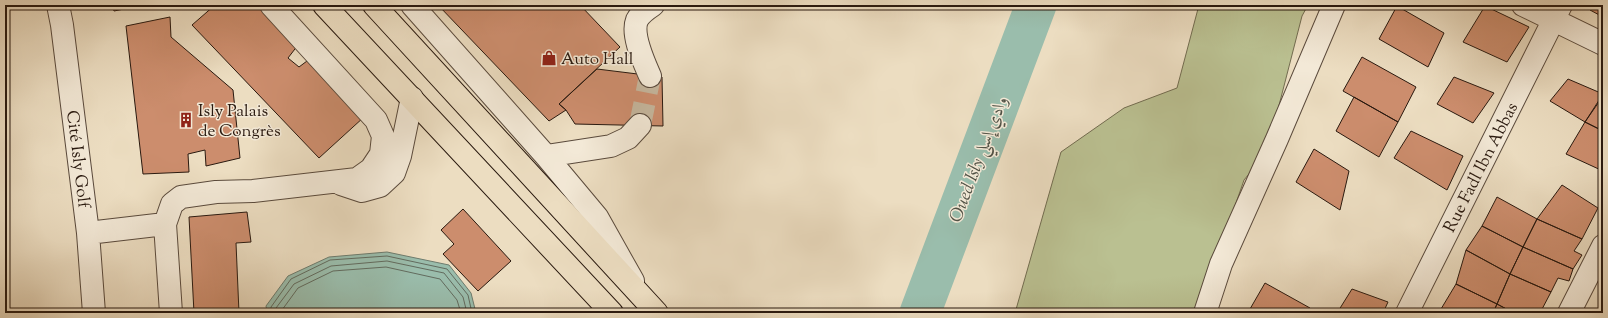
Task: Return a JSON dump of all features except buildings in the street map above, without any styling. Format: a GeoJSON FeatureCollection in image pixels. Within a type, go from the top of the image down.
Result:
{"type":"FeatureCollection","features":[{"type":"Feature","properties":{"kind":"main road"},"geometry":{"type":"LineString","coordinates":[[324,5],[612,313]]}},
{"type":"Feature","properties":{"kind":"main road"},"geometry":{"type":"LineString","coordinates":[[374,5],[650,306]]}},
{"type":"Feature","properties":{"kind":"street","name":"Cité Isly Golf"},"geometry":{"type":"LineString","coordinates":[[58,5],[63,33],[88,233],[94,313]]}},
{"type":"Feature","properties":{"kind":"street"},"geometry":{"type":"LineString","coordinates":[[171,313],[165,224],[172,204],[181,197],[216,192],[253,191],[357,179],[371,169],[381,154],[383,136],[376,120],[271,5]]}},
{"type":"Feature","properties":{"kind":"street"},"geometry":{"type":"LineString","coordinates":[[412,5],[546,156],[597,217],[650,306]]}},
{"type":"Feature","properties":{"kind":"street"},"geometry":{"type":"LineString","coordinates":[[650,76],[639,47],[635,28],[639,16],[653,5]]}},
{"type":"Feature","properties":{"kind":"street"},"geometry":{"type":"LineString","coordinates":[[1205,313],[1221,264],[1277,139],[1334,5]]}},
{"type":"Feature","properties":{"kind":"street"},"geometry":{"type":"LineString","coordinates":[[1523,5],[1557,13],[1603,44]]}},
{"type":"Feature","properties":{"kind":"street","name":"Rue Fadl Ibn Abbas"},"geometry":{"type":"LineString","coordinates":[[1407,313],[1557,13]]}},
{"type":"Feature","properties":{"kind":"street"},"geometry":{"type":"LineString","coordinates":[[334,181],[362,191],[380,186],[394,173],[400,156],[412,98]]}},
{"type":"Feature","properties":{"kind":"street"},"geometry":{"type":"LineString","coordinates":[[546,156],[611,146],[628,138],[640,125]]}},
{"type":"Feature","properties":{"kind":"street"},"geometry":{"type":"LineString","coordinates":[[88,233],[165,224]]}},
{"type":"Feature","properties":{"kind":"street"},"geometry":{"type":"LineString","coordinates":[[1569,313],[1603,246]]}},
{"type":"Feature","properties":{"kind":"shaded area"},"geometry":{"type":"Polygon","coordinates":[[[1199,5],[1308,5],[1302,16],[1267,152],[1244,180],[1198,313],[1015,313],[1061,152],[1124,108],[1177,88],[1199,5]]]}},
{"type":"Feature","properties":{"kind":"water"},"geometry":{"type":"Polygon","coordinates":[[[387,252],[449,265],[471,293],[476,313],[267,313],[266,306],[288,276],[329,257],[387,252]]]}},
{"type":"Feature","properties":{"kind":"waterway","name":"Oued Isly وادي إسلي"},"geometry":{"type":"LineString","coordinates":[[920,313],[1036,5]]}},
{"type":"Feature","properties":{"kind":"tunnel"},"geometry":{"type":"LineString","coordinates":[[640,125],[650,76]]}},
{"type":"Feature","properties":{"kind":"place","name":"Auto Hall"},"geometry":{"type":"Point","coordinates":[549,58]}},
{"type":"Feature","properties":{"kind":"place","name":"Isly Palais de Congrès"},"geometry":{"type":"Point","coordinates":[186,120]}}]}
